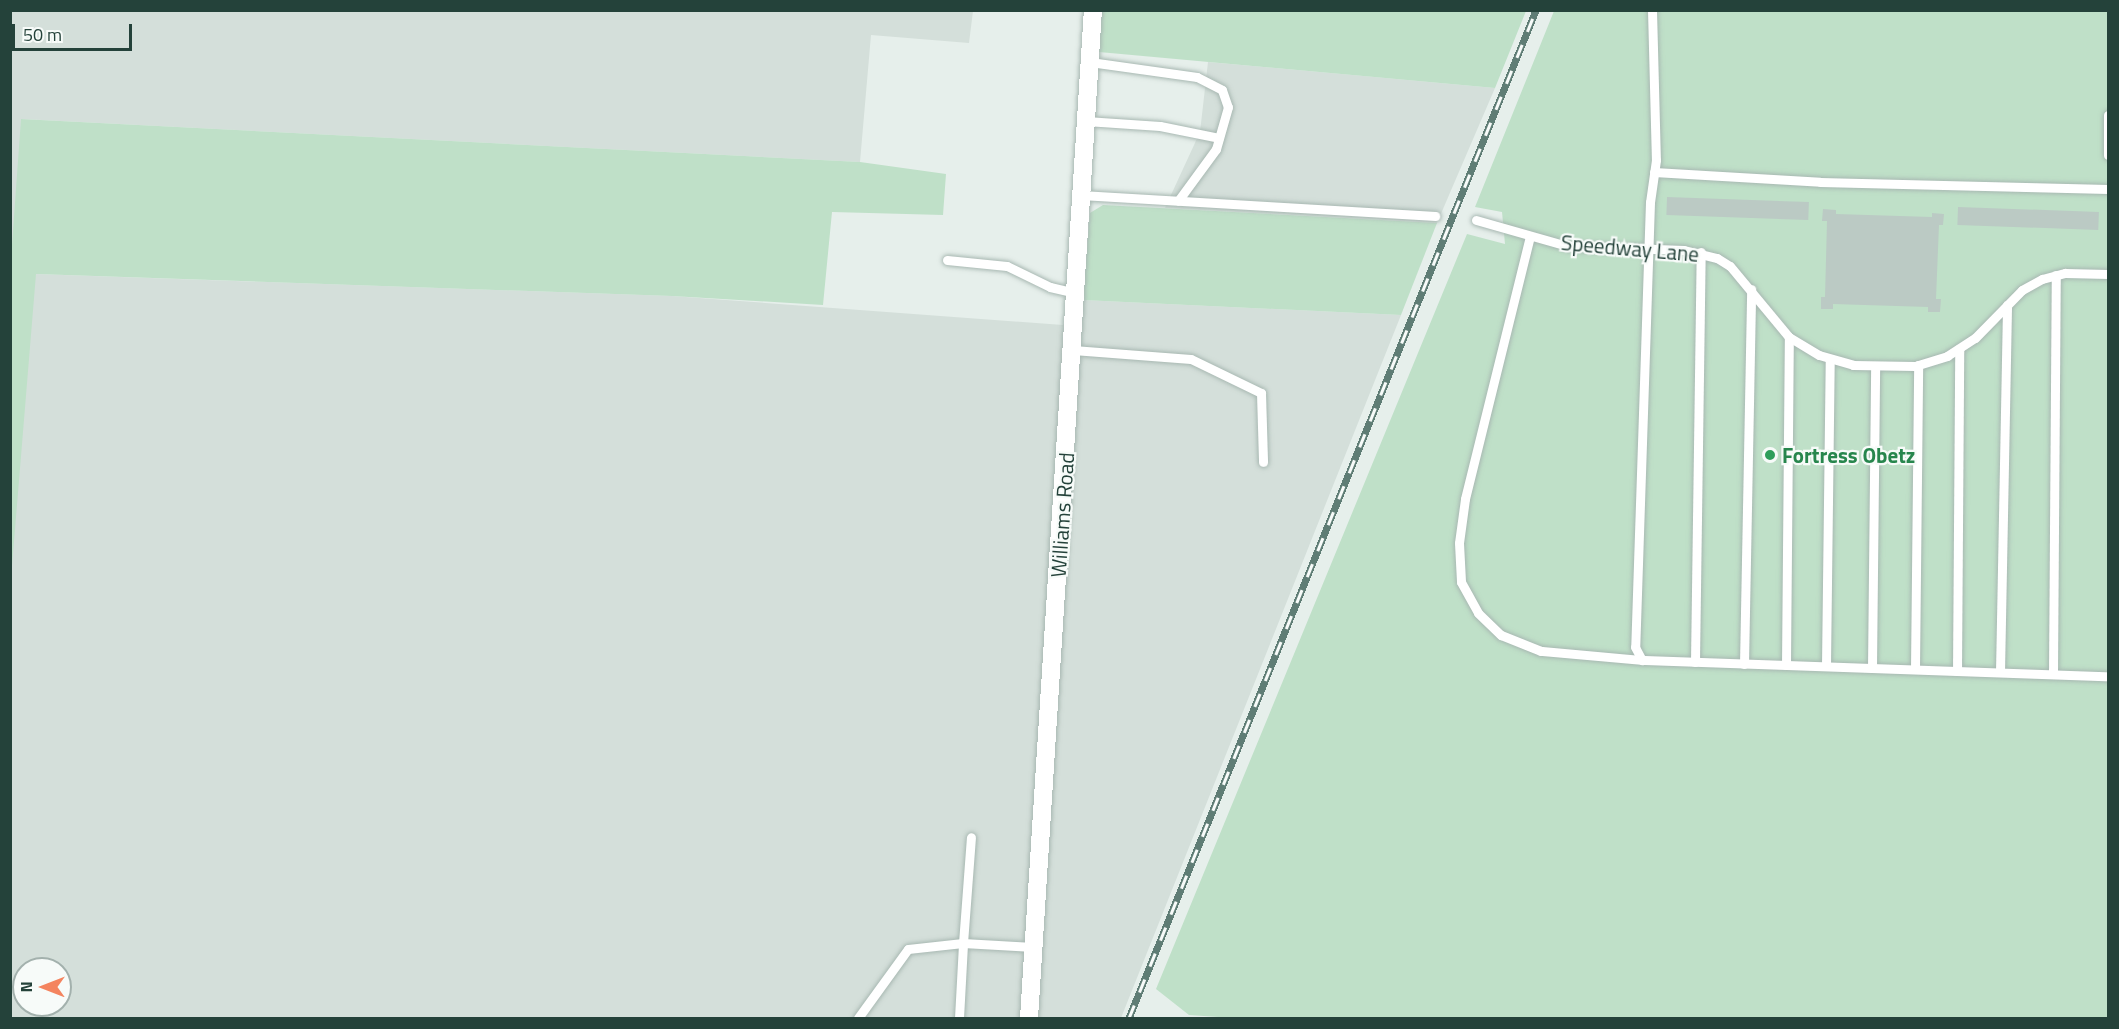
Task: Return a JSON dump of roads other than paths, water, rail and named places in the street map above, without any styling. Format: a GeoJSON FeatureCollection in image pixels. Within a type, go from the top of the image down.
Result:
{"type":"FeatureCollection","features":[{"type":"Feature","properties":{"kind":"main road","name":"Williams Road"},"geometry":{"type":"LineString","coordinates":[[1029,1018],[1093,10]]}},
{"type":"Feature","properties":{"kind":"lane"},"geometry":{"type":"LineString","coordinates":[[1641,660],[1635,646],[1648,248],[1654,172],[1652,10]]}},
{"type":"Feature","properties":{"kind":"lane"},"geometry":{"type":"LineString","coordinates":[[1090,62],[1197,77],[1222,90],[1228,107],[1216,149],[1178,201]]}},
{"type":"Feature","properties":{"kind":"lane"},"geometry":{"type":"LineString","coordinates":[[2109,115],[2109,155]]}},
{"type":"Feature","properties":{"kind":"lane"},"geometry":{"type":"LineString","coordinates":[[1086,121],[1160,126],[1219,138]]}},
{"type":"Feature","properties":{"kind":"lane"},"geometry":{"type":"LineString","coordinates":[[1654,172],[1820,182],[2109,189]]}},
{"type":"Feature","properties":{"kind":"lane"},"geometry":{"type":"LineString","coordinates":[[1081,195],[1435,216]]}},
{"type":"Feature","properties":{"kind":"lane","name":"Speedway Lane"},"geometry":{"type":"LineString","coordinates":[[1476,220],[1530,236],[1587,248],[1648,248],[1701,252],[1730,266],[1789,336],[1830,360],[1875,367],[1918,365],[1959,349],[1975,338],[2022,290],[2056,275],[2109,274]]}},
{"type":"Feature","properties":{"kind":"lane"},"geometry":{"type":"LineString","coordinates":[[1530,236],[1465,498],[1460,543],[1461,582],[1478,613],[1501,635],[1541,651],[1641,660],[2109,676]]}},
{"type":"Feature","properties":{"kind":"lane"},"geometry":{"type":"LineString","coordinates":[[1695,662],[1701,252]]}},
{"type":"Feature","properties":{"kind":"lane"},"geometry":{"type":"LineString","coordinates":[[946,260],[1007,266],[1050,287],[1076,292]]}},
{"type":"Feature","properties":{"kind":"lane"},"geometry":{"type":"LineString","coordinates":[[2052,674],[2056,275]]}},
{"type":"Feature","properties":{"kind":"lane"},"geometry":{"type":"LineString","coordinates":[[1744,664],[1751,289]]}},
{"type":"Feature","properties":{"kind":"lane"},"geometry":{"type":"LineString","coordinates":[[2000,672],[2007,305]]}},
{"type":"Feature","properties":{"kind":"lane"},"geometry":{"type":"LineString","coordinates":[[1786,665],[1789,336]]}},
{"type":"Feature","properties":{"kind":"lane"},"geometry":{"type":"LineString","coordinates":[[1957,671],[1959,349]]}},
{"type":"Feature","properties":{"kind":"lane"},"geometry":{"type":"LineString","coordinates":[[1072,350],[1191,359],[1262,393],[1263,462]]}},
{"type":"Feature","properties":{"kind":"lane"},"geometry":{"type":"LineString","coordinates":[[1826,666],[1830,360]]}},
{"type":"Feature","properties":{"kind":"lane"},"geometry":{"type":"LineString","coordinates":[[1915,669],[1918,365]]}},
{"type":"Feature","properties":{"kind":"lane"},"geometry":{"type":"LineString","coordinates":[[1872,668],[1875,367]]}},
{"type":"Feature","properties":{"kind":"lane"},"geometry":{"type":"LineString","coordinates":[[960,1018],[970,837]]}},
{"type":"Feature","properties":{"kind":"lane"},"geometry":{"type":"LineString","coordinates":[[858,1018],[908,949],[963,943],[1033,947]]}},
{"type":"Feature","properties":{"kind":"railway"},"geometry":{"type":"LineString","coordinates":[[1129,1018],[1536,10]]}},
{"type":"Feature","properties":{"kind":"place","name":"Fortress Obetz"},"geometry":{"type":"Point","coordinates":[1770,455]}}]}
